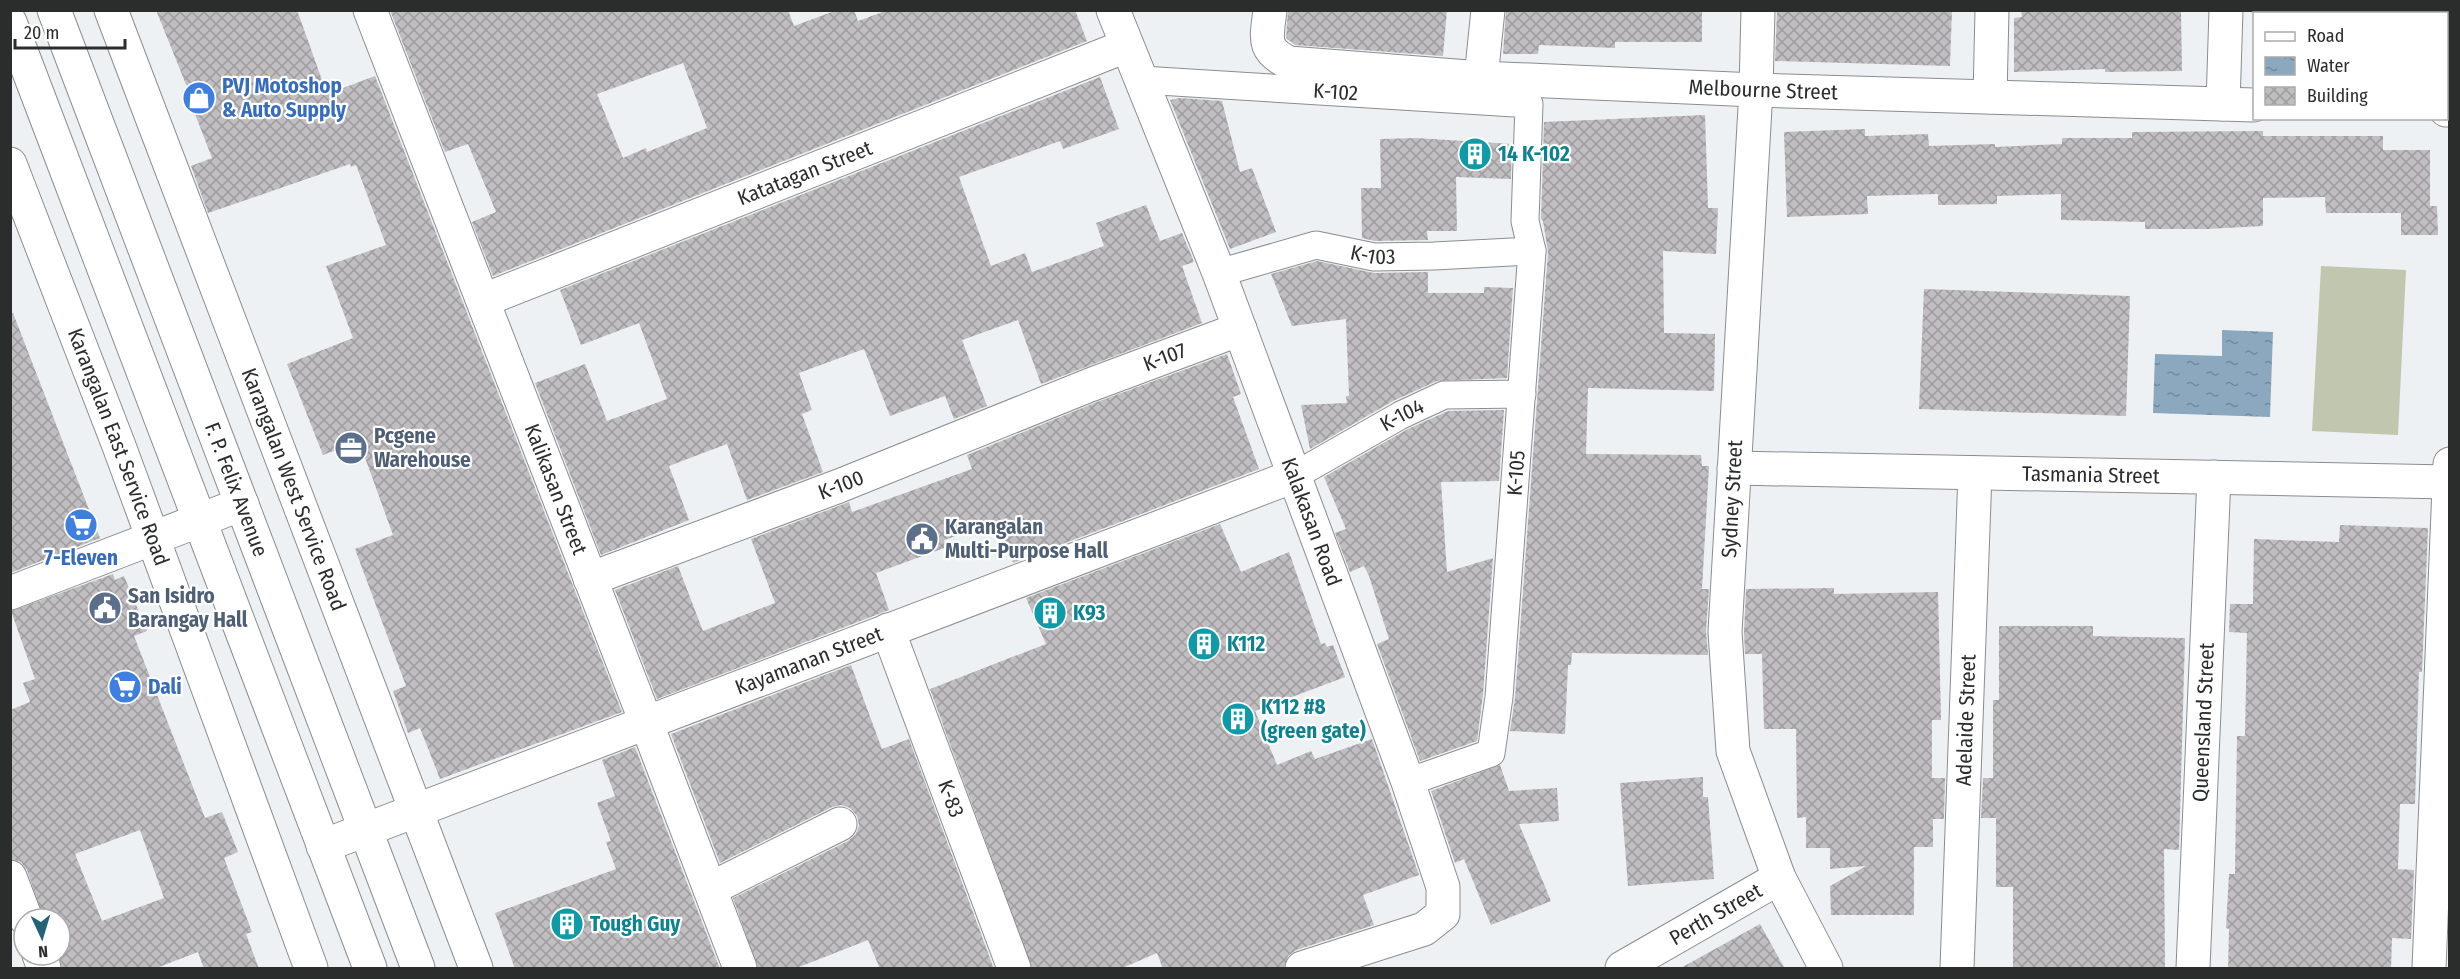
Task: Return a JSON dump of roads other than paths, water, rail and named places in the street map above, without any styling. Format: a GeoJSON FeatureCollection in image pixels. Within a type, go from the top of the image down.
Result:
{"type":"FeatureCollection","features":[{"type":"Feature","properties":{"kind":"street","name":"F. P. Felix Avenue"},"geometry":{"type":"LineString","coordinates":[[54,10],[418,969]]}},
{"type":"Feature","properties":{"kind":"street","name":"Karangalan West Service Road"},"geometry":{"type":"LineString","coordinates":[[111,10],[476,969]]}},
{"type":"Feature","properties":{"kind":"street","name":"Kalikasan Street"},"geometry":{"type":"LineString","coordinates":[[370,10],[484,300],[740,969]]}},
{"type":"Feature","properties":{"kind":"street","name":"Kalakasan Road"},"geometry":{"type":"LineString","coordinates":[[1113,10],[1219,273],[1408,782],[1443,887],[1443,914],[1424,929],[1314,967]]}},
{"type":"Feature","properties":{"kind":"street","name":"Melbourne Street"},"geometry":{"type":"LineString","coordinates":[[1270,10],[1267,43],[1274,56],[1289,63],[1481,78],[1756,90],[2253,105]]}},
{"type":"Feature","properties":{"kind":"street"},"geometry":{"type":"LineString","coordinates":[[1481,78],[1488,10]]}},
{"type":"Feature","properties":{"kind":"street","name":"Sydney Street"},"geometry":{"type":"LineString","coordinates":[[1758,10],[1756,90],[1725,632],[1733,751],[1779,878],[1826,969]]}},
{"type":"Feature","properties":{"kind":"street"},"geometry":{"type":"LineString","coordinates":[[1990,97],[1992,10]]}},
{"type":"Feature","properties":{"kind":"street"},"geometry":{"type":"LineString","coordinates":[[2223,104],[2226,10]]}},
{"type":"Feature","properties":{"kind":"street"},"geometry":{"type":"LineString","coordinates":[[10,22],[370,969]]}},
{"type":"Feature","properties":{"kind":"street","name":"Katatagan Street"},"geometry":{"type":"LineString","coordinates":[[484,300],[1126,46]]}},
{"type":"Feature","properties":{"kind":"street","name":"K-102"},"geometry":{"type":"LineString","coordinates":[[1142,80],[1530,104]]}},
{"type":"Feature","properties":{"kind":"street","name":"K-105"},"geometry":{"type":"LineString","coordinates":[[1408,782],[1491,753],[1499,697],[1532,251],[1525,221],[1530,104]]}},
{"type":"Feature","properties":{"kind":"street","name":"Karangalan East Service Road"},"geometry":{"type":"LineString","coordinates":[[10,164],[118,446],[310,969]]}},
{"type":"Feature","properties":{"kind":"street","name":"K-103"},"geometry":{"type":"LineString","coordinates":[[1219,273],[1316,245],[1374,257],[1532,251]]}},
{"type":"Feature","properties":{"kind":"street","name":"K-107"},"geometry":{"type":"LineString","coordinates":[[1090,385],[1240,329]]}},
{"type":"Feature","properties":{"kind":"street","name":"K-100"},"geometry":{"type":"LineString","coordinates":[[590,579],[839,486],[1090,385]]}},
{"type":"Feature","properties":{"kind":"street","name":"K-104"},"geometry":{"type":"LineString","coordinates":[[1294,476],[1401,415],[1444,395],[1522,394]]}},
{"type":"Feature","properties":{"kind":"street"},"geometry":{"type":"LineString","coordinates":[[2429,969],[2450,464]]}},
{"type":"Feature","properties":{"kind":"street","name":"Tasmania Street"},"geometry":{"type":"LineString","coordinates":[[1734,468],[2449,482]]}},
{"type":"Feature","properties":{"kind":"street","name":"Adelaide Street"},"geometry":{"type":"LineString","coordinates":[[1957,969],[1975,472]]}},
{"type":"Feature","properties":{"kind":"street","name":"Kayamanan Street"},"geometry":{"type":"LineString","coordinates":[[323,846],[1294,476]]}},
{"type":"Feature","properties":{"kind":"street","name":"Queensland Street"},"geometry":{"type":"LineString","coordinates":[[2193,969],[2214,477]]}},
{"type":"Feature","properties":{"kind":"street"},"geometry":{"type":"LineString","coordinates":[[10,593],[242,504]]}},
{"type":"Feature","properties":{"kind":"street","name":"K-83"},"geometry":{"type":"LineString","coordinates":[[888,630],[1014,969]]}},
{"type":"Feature","properties":{"kind":"street"},"geometry":{"type":"LineString","coordinates":[[710,889],[840,824]]}},
{"type":"Feature","properties":{"kind":"street"},"geometry":{"type":"LineString","coordinates":[[10,878],[21,907]]}},
{"type":"Feature","properties":{"kind":"street","name":"Perth Street"},"geometry":{"type":"LineString","coordinates":[[1622,969],[1779,878]]}},
{"type":"Feature","properties":{"kind":"water"},"geometry":{"type":"Polygon","coordinates":[[[2222,330],[2273,332],[2270,417],[2153,413],[2155,354],[2222,356],[2222,330]]]}},
{"type":"Feature","properties":{"kind":"place","name":"PVJ Motoshop & Auto Supply"},"geometry":{"type":"Point","coordinates":[199,98]}},
{"type":"Feature","properties":{"kind":"place","name":"14 K-102"},"geometry":{"type":"Point","coordinates":[1475,154]}},
{"type":"Feature","properties":{"kind":"place","name":"Pcgene Warehouse"},"geometry":{"type":"Point","coordinates":[351,448]}},
{"type":"Feature","properties":{"kind":"place","name":"7-Eleven"},"geometry":{"type":"Point","coordinates":[81,525]}},
{"type":"Feature","properties":{"kind":"place","name":"Karangalan Multi-Purpose Hall"},"geometry":{"type":"Point","coordinates":[922,539]}},
{"type":"Feature","properties":{"kind":"place","name":"San Isidro Barangay Hall"},"geometry":{"type":"Point","coordinates":[105,608]}},
{"type":"Feature","properties":{"kind":"place","name":"K93"},"geometry":{"type":"Point","coordinates":[1050,613]}},
{"type":"Feature","properties":{"kind":"place","name":"K112"},"geometry":{"type":"Point","coordinates":[1204,644]}},
{"type":"Feature","properties":{"kind":"place","name":"Dali"},"geometry":{"type":"Point","coordinates":[125,687]}},
{"type":"Feature","properties":{"kind":"place","name":"K112 #8 (green gate)"},"geometry":{"type":"Point","coordinates":[1238,719]}},
{"type":"Feature","properties":{"kind":"place","name":"Tough Guy"},"geometry":{"type":"Point","coordinates":[567,924]}}]}
